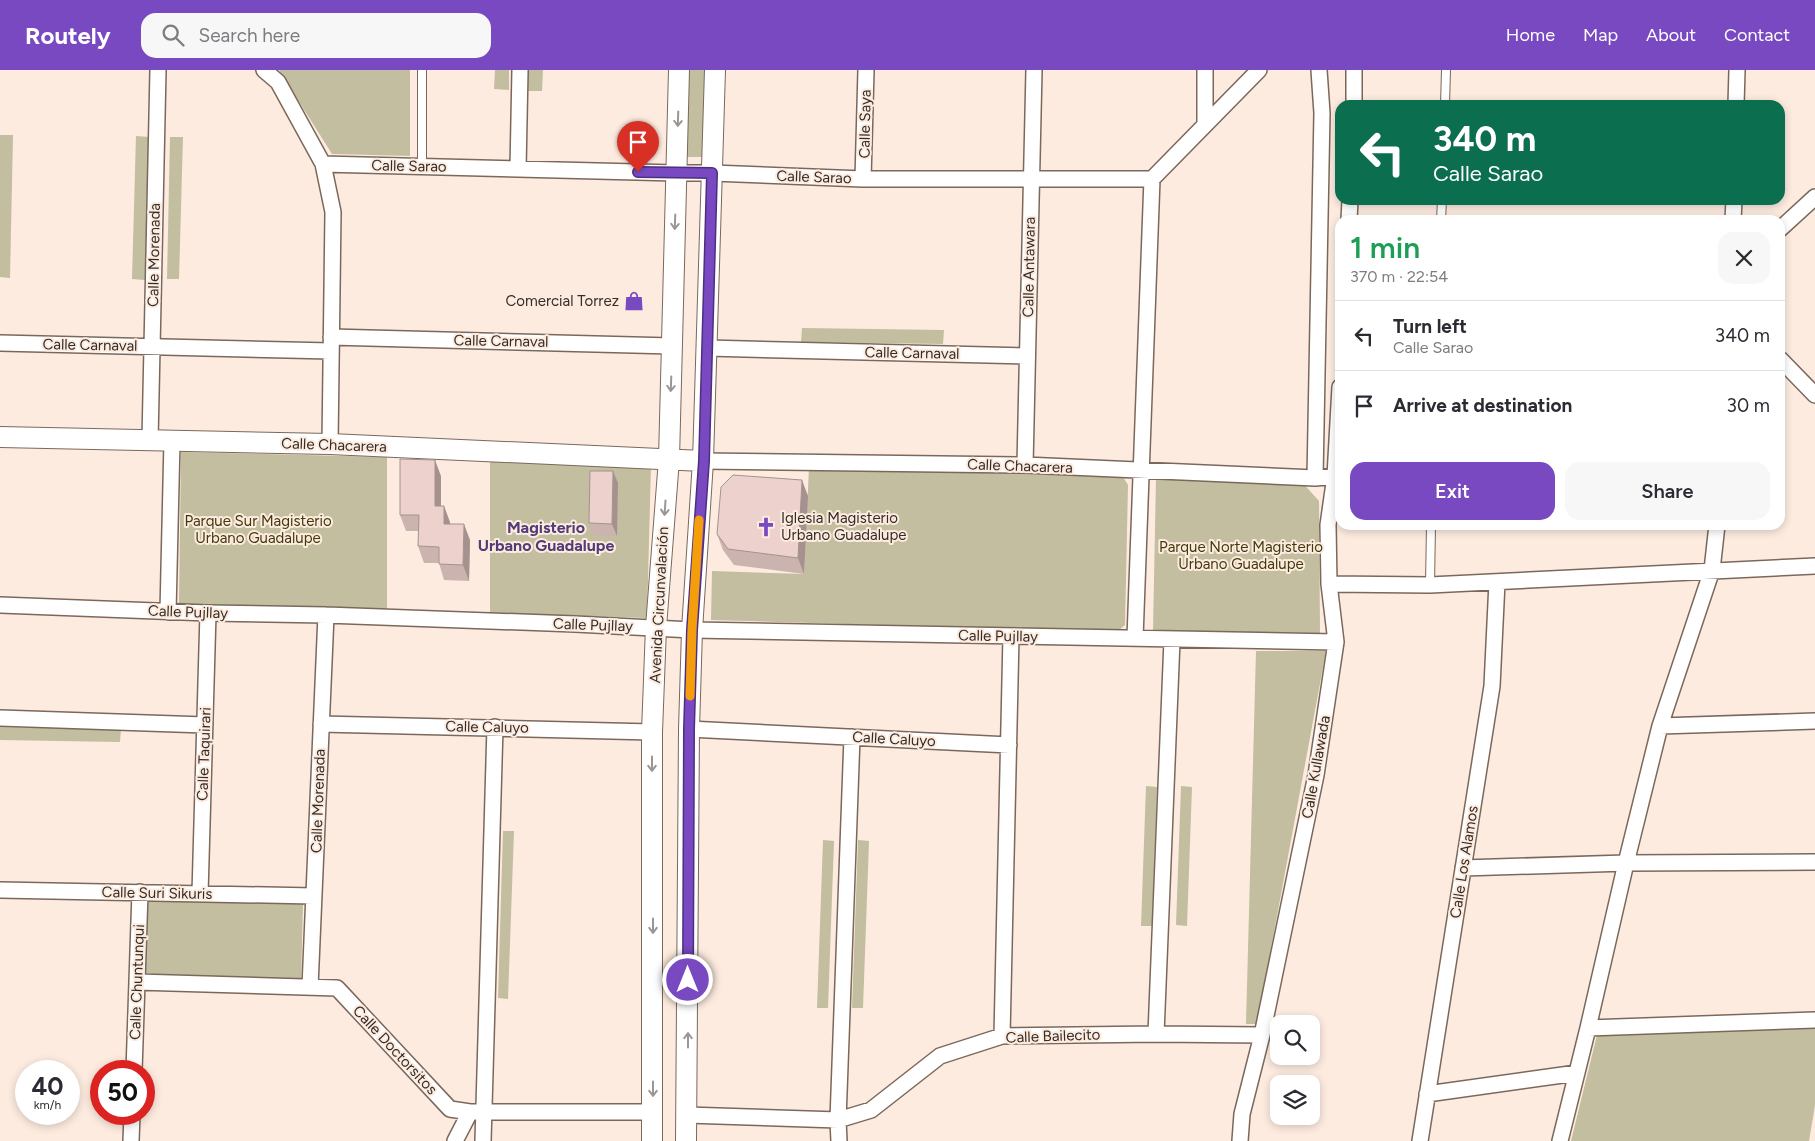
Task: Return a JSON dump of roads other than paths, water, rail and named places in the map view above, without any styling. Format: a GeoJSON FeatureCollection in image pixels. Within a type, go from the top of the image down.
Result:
{"type":"FeatureCollection","features":[{"type":"Feature","properties":{"kind":"main road","name":"Avenida Circunvalación"},"geometry":{"type":"LineString","coordinates":[[652,1141],[652,732],[656,627],[669,459],[679,70]]}},
{"type":"Feature","properties":{"kind":"main road"},"geometry":{"type":"LineString","coordinates":[[686,1141],[689,729],[692,630],[704,461],[715,70]]}},
{"type":"Feature","properties":{"kind":"main road","name":"Calle Chacarera"},"geometry":{"type":"LineString","coordinates":[[0,437],[330,444],[704,461]]}},
{"type":"Feature","properties":{"kind":"street","name":"Calle Morenada"},"geometry":{"type":"LineString","coordinates":[[150,440],[158,70]]}},
{"type":"Feature","properties":{"kind":"street"},"geometry":{"type":"LineString","coordinates":[[264,70],[278,82],[323,164],[333,212],[330,444]]}},
{"type":"Feature","properties":{"kind":"street"},"geometry":{"type":"LineString","coordinates":[[518,169],[520,70]]}},
{"type":"Feature","properties":{"kind":"street","name":"Calle Saya"},"geometry":{"type":"LineString","coordinates":[[864,179],[866,70]]}},
{"type":"Feature","properties":{"kind":"street","name":"Calle Antawara"},"geometry":{"type":"LineString","coordinates":[[1025,465],[1034,70]]}},
{"type":"Feature","properties":{"kind":"street"},"geometry":{"type":"LineString","coordinates":[[1205,125],[1206,70]]}},
{"type":"Feature","properties":{"kind":"street"},"geometry":{"type":"LineString","coordinates":[[1135,638],[1152,179],[1259,70]]}},
{"type":"Feature","properties":{"kind":"street"},"geometry":{"type":"LineString","coordinates":[[1315,478],[1322,113],[1319,70]]}},
{"type":"Feature","properties":{"kind":"street"},"geometry":{"type":"LineString","coordinates":[[1354,70],[1354,100]]}},
{"type":"Feature","properties":{"kind":"street"},"geometry":{"type":"LineString","coordinates":[[1736,100],[1737,70]]}},
{"type":"Feature","properties":{"kind":"street","name":"Calle Sarao"},"geometry":{"type":"LineString","coordinates":[[323,164],[712,173],[864,179],[1152,179]]}},
{"type":"Feature","properties":{"kind":"street"},"geometry":{"type":"LineString","coordinates":[[1785,224],[1815,197]]}},
{"type":"Feature","properties":{"kind":"street","name":"Calle Carnaval"},"geometry":{"type":"LineString","coordinates":[[0,343],[153,346],[331,344],[672,346]]}},
{"type":"Feature","properties":{"kind":"street","name":"Calle Carnaval"},"geometry":{"type":"LineString","coordinates":[[707,348],[1026,356]]}},
{"type":"Feature","properties":{"kind":"street"},"geometry":{"type":"LineString","coordinates":[[1785,364],[1815,395]]}},
{"type":"Feature","properties":{"kind":"street"},"geometry":{"type":"LineString","coordinates":[[168,612],[172,441]]}},
{"type":"Feature","properties":{"kind":"street","name":"Calle Chacarera"},"geometry":{"type":"LineString","coordinates":[[704,461],[1025,465],[1315,478],[1335,476]]}},
{"type":"Feature","properties":{"kind":"street","name":"Calle Kullawada"},"geometry":{"type":"LineString","coordinates":[[1240,1141],[1242,1114],[1262,1035],[1316,775],[1336,642],[1329,584],[1328,525],[1335,482]]}},
{"type":"Feature","properties":{"kind":"street"},"geometry":{"type":"LineString","coordinates":[[1560,1141],[1660,726],[1712,570],[1717,530]]}},
{"type":"Feature","properties":{"kind":"street"},"geometry":{"type":"LineString","coordinates":[[1329,584],[1430,586],[1815,566]]}},
{"type":"Feature","properties":{"kind":"street","name":"Calle Los Alamos"},"geometry":{"type":"LineString","coordinates":[[1420,1141],[1492,686],[1497,582]]}},
{"type":"Feature","properties":{"kind":"street","name":"Calle Pujllay"},"geometry":{"type":"LineString","coordinates":[[0,605],[168,612],[326,615],[656,627],[692,630],[1336,642]]}},
{"type":"Feature","properties":{"kind":"street","name":"Calle Taquirari"},"geometry":{"type":"LineString","coordinates":[[200,894],[208,613]]}},
{"type":"Feature","properties":{"kind":"street","name":"Calle Morenada"},"geometry":{"type":"LineString","coordinates":[[310,988],[326,615]]}},
{"type":"Feature","properties":{"kind":"street"},"geometry":{"type":"LineString","coordinates":[[1002,1036],[1011,636]]}},
{"type":"Feature","properties":{"kind":"street"},"geometry":{"type":"LineString","coordinates":[[1156,1034],[1172,640]]}},
{"type":"Feature","properties":{"kind":"street"},"geometry":{"type":"LineString","coordinates":[[0,718],[205,725]]}},
{"type":"Feature","properties":{"kind":"street"},"geometry":{"type":"LineString","coordinates":[[1660,726],[1815,721]]}},
{"type":"Feature","properties":{"kind":"street","name":"Calle Caluyo"},"geometry":{"type":"LineString","coordinates":[[321,724],[652,732]]}},
{"type":"Feature","properties":{"kind":"street"},"geometry":{"type":"LineString","coordinates":[[483,1141],[477,1112],[495,727]]}},
{"type":"Feature","properties":{"kind":"street","name":"Calle Caluyo"},"geometry":{"type":"LineString","coordinates":[[689,729],[1008,745]]}},
{"type":"Feature","properties":{"kind":"street"},"geometry":{"type":"LineString","coordinates":[[839,1141],[838,1120],[852,737]]}},
{"type":"Feature","properties":{"kind":"street"},"geometry":{"type":"LineString","coordinates":[[1463,868],[1626,863],[1815,862]]}},
{"type":"Feature","properties":{"kind":"street","name":"Calle Suri Sikuris"},"geometry":{"type":"LineString","coordinates":[[0,890],[314,896]]}},
{"type":"Feature","properties":{"kind":"street","name":"Calle Chuntunqui"},"geometry":{"type":"LineString","coordinates":[[134,1060],[140,892]]}},
{"type":"Feature","properties":{"kind":"street","name":"Calle Doctorsitos"},"geometry":{"type":"LineString","coordinates":[[137,982],[337,988],[450,1109],[477,1112],[653,1112]]}},
{"type":"Feature","properties":{"kind":"street"},"geometry":{"type":"LineString","coordinates":[[1588,1028],[1815,1020]]}},
{"type":"Feature","properties":{"kind":"street","name":"Calle Bailecito"},"geometry":{"type":"LineString","coordinates":[[687,1115],[838,1120],[871,1110],[940,1056],[1002,1036],[1262,1035]]}},
{"type":"Feature","properties":{"kind":"street"},"geometry":{"type":"LineString","coordinates":[[1427,1094],[1577,1073]]}},
{"type":"Feature","properties":{"kind":"street"},"geometry":{"type":"LineString","coordinates":[[456,1141],[477,1112]]}},
{"type":"Feature","properties":{"kind":"street"},"geometry":{"type":"LineString","coordinates":[[131,1141],[132,1125]]}},
{"type":"Feature","properties":{"kind":"lane"},"geometry":{"type":"LineString","coordinates":[[422,70],[422,166]]}},
{"type":"Feature","properties":{"kind":"lane"},"geometry":{"type":"LineString","coordinates":[[1445,100],[1446,70]]}},
{"type":"Feature","properties":{"kind":"lane"},"geometry":{"type":"LineString","coordinates":[[1430,586],[1431,530]]}},
{"type":"Feature","properties":{"kind":"place","name":"Comercial Torrez"},"geometry":{"type":"Point","coordinates":[634,301]}},
{"type":"Feature","properties":{"kind":"place","name":"Iglesia Magisterio Urbano Guadalupe"},"geometry":{"type":"Point","coordinates":[766,527]}},
{"type":"Feature","properties":{"kind":"district","name":"Magisterio Urbano Guadalupe"},"geometry":{"type":"Point","coordinates":[546,536]}},
{"type":"Feature","properties":{"kind":"park label","name":"Parque Sur Magisterio Urbano Guadalupe"},"geometry":{"type":"Point","coordinates":[258,530]}},
{"type":"Feature","properties":{"kind":"park label","name":"Parque Norte Magisterio Urbano Guadalupe"},"geometry":{"type":"Point","coordinates":[1241,556]}}]}
